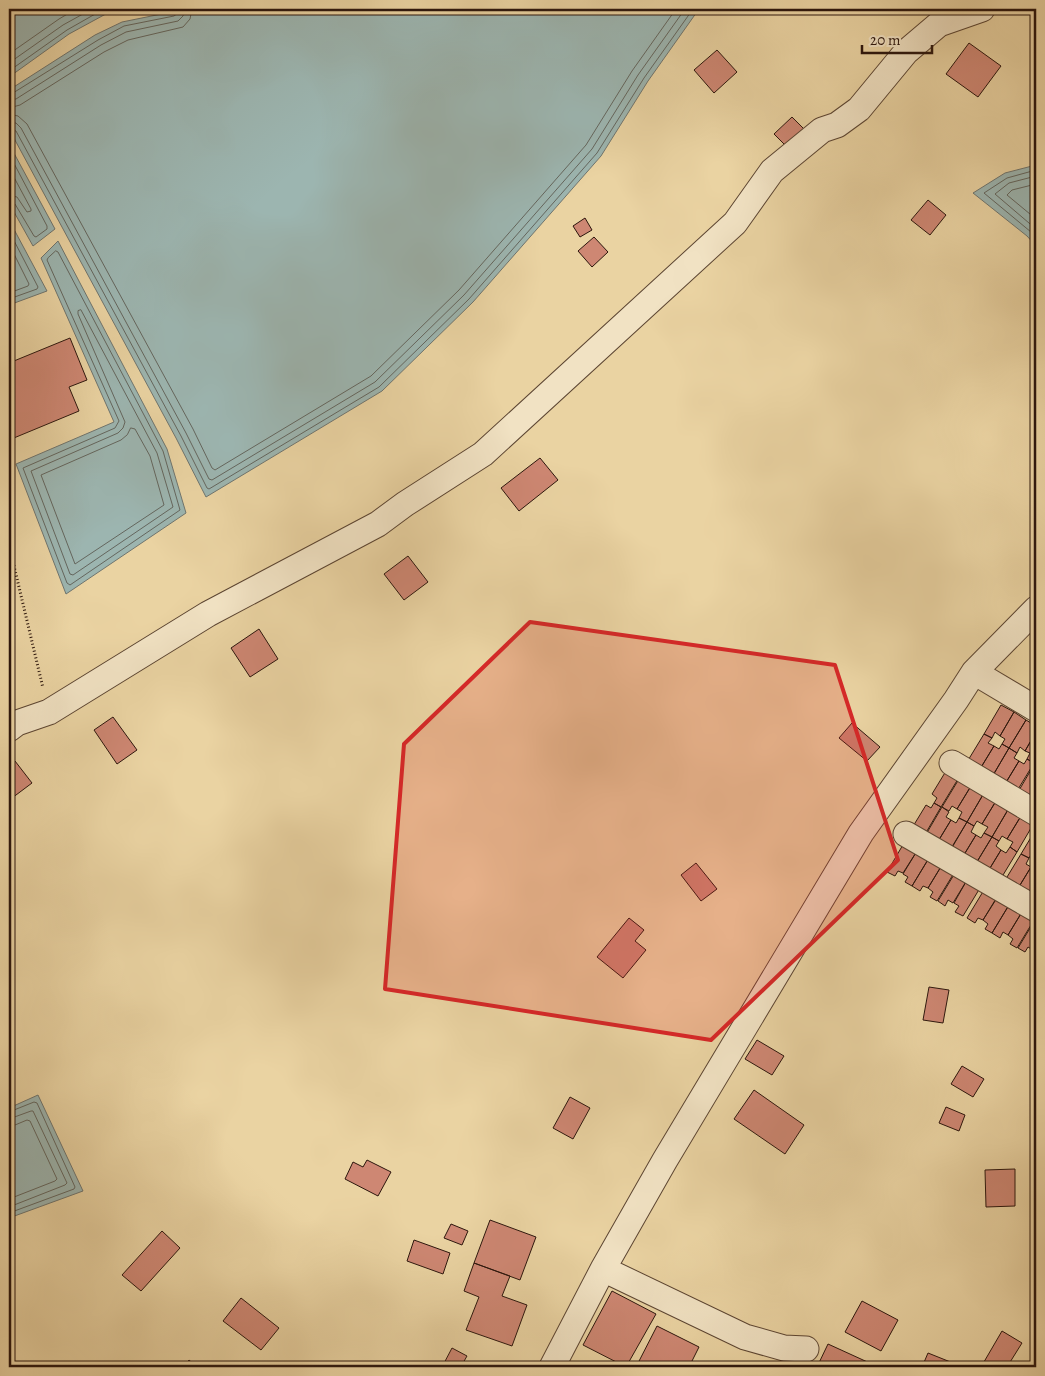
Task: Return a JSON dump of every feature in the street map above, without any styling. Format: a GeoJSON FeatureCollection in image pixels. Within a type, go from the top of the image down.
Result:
{"type":"FeatureCollection","features":[{"type":"Feature","properties":{"kind":"street"},"geometry":{"type":"LineString","coordinates":[[9,728],[17,723],[49,712],[208,614],[378,524],[405,504],[483,454],[735,223],[772,171],[822,130],[837,125],[859,109],[906,52],[939,24],[982,9]]}},
{"type":"Feature","properties":{"kind":"street"},"geometry":{"type":"LineString","coordinates":[[552,1367],[603,1269],[665,1160],[861,833],[979,666],[1036,609]]}},
{"type":"Feature","properties":{"kind":"street"},"geometry":{"type":"LineString","coordinates":[[979,666],[1036,691]]}},
{"type":"Feature","properties":{"kind":"street"},"geometry":{"type":"LineString","coordinates":[[979,666],[1036,709]]}},
{"type":"Feature","properties":{"kind":"street"},"geometry":{"type":"LineString","coordinates":[[952,763],[1036,813]]}},
{"type":"Feature","properties":{"kind":"street"},"geometry":{"type":"LineString","coordinates":[[906,834],[1036,909]]}},
{"type":"Feature","properties":{"kind":"street"},"geometry":{"type":"LineString","coordinates":[[603,1269],[745,1337],[784,1348],[806,1348]]}},
{"type":"Feature","properties":{"kind":"path"},"geometry":{"type":"LineString","coordinates":[[9,545],[49,712]]}},
{"type":"Feature","properties":{"kind":"highlighted area"},"geometry":{"type":"Polygon","coordinates":[[[530,622],[835,665],[898,860],[711,1040],[385,989],[404,744],[530,622]]]}},
{"type":"Feature","properties":{"kind":"water"},"geometry":{"type":"Polygon","coordinates":[[[9,9],[115,9],[69,34],[9,77],[9,9]]]}},
{"type":"Feature","properties":{"kind":"water"},"geometry":{"type":"Polygon","coordinates":[[[186,9],[699,9],[648,81],[601,156],[473,302],[382,391],[206,497],[9,129],[9,90],[95,35],[122,22],[186,9]]]}},
{"type":"Feature","properties":{"kind":"water"},"geometry":{"type":"Polygon","coordinates":[[[9,144],[55,229],[33,246],[9,203],[9,144]]]}},
{"type":"Feature","properties":{"kind":"water"},"geometry":{"type":"Polygon","coordinates":[[[1036,165],[1036,246],[1027,236],[973,193],[1005,173],[1036,165]]]}},
{"type":"Feature","properties":{"kind":"water"},"geometry":{"type":"Polygon","coordinates":[[[9,220],[47,291],[9,305],[9,220]]]}},
{"type":"Feature","properties":{"kind":"water"},"geometry":{"type":"Polygon","coordinates":[[[58,241],[167,449],[186,513],[66,594],[16,464],[114,422],[41,258],[58,241]]]}},
{"type":"Feature","properties":{"kind":"water"},"geometry":{"type":"Polygon","coordinates":[[[38,1095],[83,1191],[9,1218],[9,1108],[38,1095]]]}},
{"type":"Feature","properties":{"kind":"building"},"geometry":{"type":"Polygon","coordinates":[[[969,43],[1001,66],[978,97],[946,74],[969,43]]]}},
{"type":"Feature","properties":{"kind":"building"},"geometry":{"type":"Polygon","coordinates":[[[717,50],[737,72],[714,93],[694,70],[717,50]]]}},
{"type":"Feature","properties":{"kind":"building"},"geometry":{"type":"Polygon","coordinates":[[[792,117],[804,129],[787,147],[774,134],[792,117]]]}},
{"type":"Feature","properties":{"kind":"building"},"geometry":{"type":"Polygon","coordinates":[[[928,200],[946,215],[930,235],[911,220],[928,200]]]}},
{"type":"Feature","properties":{"kind":"building"},"geometry":{"type":"Polygon","coordinates":[[[585,218],[592,230],[580,237],[573,226],[585,218]]]}},
{"type":"Feature","properties":{"kind":"building"},"geometry":{"type":"Polygon","coordinates":[[[594,237],[608,252],[592,267],[578,251],[594,237]]]}},
{"type":"Feature","properties":{"kind":"building"},"geometry":{"type":"Polygon","coordinates":[[[70,338],[87,380],[69,387],[79,411],[9,440],[9,363],[70,338]]]}},
{"type":"Feature","properties":{"kind":"building"},"geometry":{"type":"Polygon","coordinates":[[[540,458],[558,480],[519,511],[501,488],[540,458]]]}},
{"type":"Feature","properties":{"kind":"building"},"geometry":{"type":"Polygon","coordinates":[[[408,556],[428,582],[404,600],[384,574],[408,556]]]}},
{"type":"Feature","properties":{"kind":"building"},"geometry":{"type":"Polygon","coordinates":[[[259,629],[278,659],[250,677],[231,648],[259,629]]]}},
{"type":"Feature","properties":{"kind":"building"},"geometry":{"type":"Polygon","coordinates":[[[1001,705],[1014,712],[1000,736],[995,732],[992,738],[984,734],[1001,705]]]}},
{"type":"Feature","properties":{"kind":"building"},"geometry":{"type":"Polygon","coordinates":[[[1014,712],[1026,720],[1009,748],[1002,744],[1005,739],[1000,736],[1014,712]]]}},
{"type":"Feature","properties":{"kind":"building"},"geometry":{"type":"Polygon","coordinates":[[[113,717],[137,750],[117,764],[94,730],[113,717]]]}},
{"type":"Feature","properties":{"kind":"building"},"geometry":{"type":"Polygon","coordinates":[[[1026,720],[1036,726],[1036,732],[1025,751],[1020,747],[1017,753],[1009,748],[1026,720]]]}},
{"type":"Feature","properties":{"kind":"building"},"geometry":{"type":"Polygon","coordinates":[[[852,723],[880,747],[867,761],[839,738],[852,723]]]}},
{"type":"Feature","properties":{"kind":"building"},"geometry":{"type":"Polygon","coordinates":[[[1036,732],[1036,760],[1034,763],[1027,759],[1030,753],[1025,751],[1036,732]]]}},
{"type":"Feature","properties":{"kind":"building"},"geometry":{"type":"Polygon","coordinates":[[[984,734],[992,738],[988,743],[994,746],[980,769],[967,762],[984,734]]]}},
{"type":"Feature","properties":{"kind":"building"},"geometry":{"type":"Polygon","coordinates":[[[1002,744],[1009,748],[992,777],[980,769],[994,746],[999,749],[1002,744]]]}},
{"type":"Feature","properties":{"kind":"building"},"geometry":{"type":"Polygon","coordinates":[[[1009,748],[1017,753],[1014,758],[1019,761],[1005,784],[992,777],[1009,748]]]}},
{"type":"Feature","properties":{"kind":"building"},"geometry":{"type":"Polygon","coordinates":[[[1027,759],[1034,763],[1017,791],[1005,784],[1019,761],[1024,764],[1027,759]]]}},
{"type":"Feature","properties":{"kind":"building"},"geometry":{"type":"Polygon","coordinates":[[[15,761],[32,783],[12,798],[9,794],[9,765],[15,761]]]}},
{"type":"Feature","properties":{"kind":"building"},"geometry":{"type":"Polygon","coordinates":[[[1035,763],[1036,789],[1030,799],[1018,792],[1035,763]]]}},
{"type":"Feature","properties":{"kind":"building"},"geometry":{"type":"Polygon","coordinates":[[[946,771],[958,779],[941,807],[934,803],[937,798],[932,794],[946,771]]]}},
{"type":"Feature","properties":{"kind":"building"},"geometry":{"type":"Polygon","coordinates":[[[959,779],[971,786],[957,809],[952,806],[949,811],[942,807],[959,779]]]}},
{"type":"Feature","properties":{"kind":"building"},"geometry":{"type":"Polygon","coordinates":[[[971,786],[984,793],[967,822],[959,818],[962,812],[957,809],[971,786]]]}},
{"type":"Feature","properties":{"kind":"building"},"geometry":{"type":"Polygon","coordinates":[[[984,793],[996,801],[982,824],[977,821],[974,826],[967,822],[984,793]]]}},
{"type":"Feature","properties":{"kind":"building"},"geometry":{"type":"Polygon","coordinates":[[[996,801],[1009,808],[992,837],[984,833],[988,827],[982,824],[996,801]]]}},
{"type":"Feature","properties":{"kind":"building"},"geometry":{"type":"Polygon","coordinates":[[[934,803],[941,807],[924,836],[912,828],[926,805],[931,808],[934,803]]]}},
{"type":"Feature","properties":{"kind":"building"},"geometry":{"type":"Polygon","coordinates":[[[942,807],[949,812],[946,817],[951,820],[937,843],[925,836],[942,807]]]}},
{"type":"Feature","properties":{"kind":"building"},"geometry":{"type":"Polygon","coordinates":[[[1009,808],[1021,816],[1007,839],[1002,836],[999,841],[992,837],[1009,808]]]}},
{"type":"Feature","properties":{"kind":"building"},"geometry":{"type":"Polygon","coordinates":[[[1021,816],[1034,823],[1017,852],[1010,847],[1013,842],[1007,839],[1021,816]]]}},
{"type":"Feature","properties":{"kind":"building"},"geometry":{"type":"Polygon","coordinates":[[[959,818],[967,822],[950,850],[937,843],[951,820],[956,823],[959,818]]]}},
{"type":"Feature","properties":{"kind":"building"},"geometry":{"type":"Polygon","coordinates":[[[967,822],[974,826],[971,832],[976,835],[962,858],[950,851],[967,822]]]}},
{"type":"Feature","properties":{"kind":"building"},"geometry":{"type":"Polygon","coordinates":[[[1036,829],[1036,856],[1032,853],[1029,858],[1021,854],[1036,829]]]}},
{"type":"Feature","properties":{"kind":"building"},"geometry":{"type":"Polygon","coordinates":[[[984,833],[992,837],[975,865],[962,858],[976,835],[981,838],[984,833]]]}},
{"type":"Feature","properties":{"kind":"building"},"geometry":{"type":"Polygon","coordinates":[[[992,837],[999,841],[996,846],[1001,850],[987,873],[975,865],[992,837]]]}},
{"type":"Feature","properties":{"kind":"building"},"geometry":{"type":"Polygon","coordinates":[[[904,843],[917,851],[903,873],[898,871],[895,876],[887,872],[904,843]]]}},
{"type":"Feature","properties":{"kind":"building"},"geometry":{"type":"Polygon","coordinates":[[[1010,847],[1017,852],[1000,880],[987,873],[1001,850],[1006,853],[1010,847]]]}},
{"type":"Feature","properties":{"kind":"building"},"geometry":{"type":"Polygon","coordinates":[[[917,851],[929,858],[912,886],[905,882],[908,877],[903,874],[917,851]]]}},
{"type":"Feature","properties":{"kind":"building"},"geometry":{"type":"Polygon","coordinates":[[[1021,854],[1029,858],[1026,864],[1031,867],[1017,890],[1004,882],[1021,854]]]}},
{"type":"Feature","properties":{"kind":"building"},"geometry":{"type":"Polygon","coordinates":[[[929,858],[942,865],[928,888],[923,886],[920,891],[912,886],[929,858]]]}},
{"type":"Feature","properties":{"kind":"building"},"geometry":{"type":"Polygon","coordinates":[[[696,863],[717,889],[701,901],[681,875],[696,863]]]}},
{"type":"Feature","properties":{"kind":"building"},"geometry":{"type":"Polygon","coordinates":[[[942,865],[954,873],[937,901],[930,897],[933,892],[928,888],[942,865]]]}},
{"type":"Feature","properties":{"kind":"building"},"geometry":{"type":"Polygon","coordinates":[[[1031,867],[1036,869],[1036,886],[1030,897],[1017,890],[1031,867]]]}},
{"type":"Feature","properties":{"kind":"building"},"geometry":{"type":"Polygon","coordinates":[[[955,873],[967,880],[953,903],[948,900],[945,906],[938,901],[955,873]]]}},
{"type":"Feature","properties":{"kind":"building"},"geometry":{"type":"Polygon","coordinates":[[[967,880],[980,888],[963,916],[955,912],[959,906],[954,903],[967,880]]]}},
{"type":"Feature","properties":{"kind":"building"},"geometry":{"type":"Polygon","coordinates":[[[984,890],[997,897],[983,920],[978,918],[975,923],[967,918],[984,890]]]}},
{"type":"Feature","properties":{"kind":"building"},"geometry":{"type":"Polygon","coordinates":[[[997,898],[1009,905],[992,933],[985,929],[988,924],[983,920],[997,898]]]}},
{"type":"Feature","properties":{"kind":"building"},"geometry":{"type":"Polygon","coordinates":[[[1009,905],[1022,912],[1008,935],[1003,932],[1000,938],[992,933],[1009,905]]]}},
{"type":"Feature","properties":{"kind":"building"},"geometry":{"type":"Polygon","coordinates":[[[1022,912],[1034,920],[1017,948],[1010,944],[1013,939],[1008,935],[1022,912]]]}},
{"type":"Feature","properties":{"kind":"building"},"geometry":{"type":"Polygon","coordinates":[[[629,918],[644,930],[635,941],[646,950],[623,978],[597,957],[629,918]]]}},
{"type":"Feature","properties":{"kind":"building"},"geometry":{"type":"Polygon","coordinates":[[[1035,920],[1036,945],[1033,950],[1028,947],[1025,952],[1018,948],[1035,920]]]}},
{"type":"Feature","properties":{"kind":"building"},"geometry":{"type":"Polygon","coordinates":[[[929,987],[949,990],[943,1023],[923,1020],[929,987]]]}},
{"type":"Feature","properties":{"kind":"building"},"geometry":{"type":"Polygon","coordinates":[[[757,1040],[784,1056],[772,1075],[745,1059],[757,1040]]]}},
{"type":"Feature","properties":{"kind":"building"},"geometry":{"type":"Polygon","coordinates":[[[962,1066],[984,1079],[973,1097],[951,1084],[962,1066]]]}},
{"type":"Feature","properties":{"kind":"building"},"geometry":{"type":"Polygon","coordinates":[[[754,1090],[804,1125],[785,1154],[734,1119],[754,1090]]]}},
{"type":"Feature","properties":{"kind":"building"},"geometry":{"type":"Polygon","coordinates":[[[570,1097],[590,1108],[573,1139],[553,1128],[570,1097]]]}},
{"type":"Feature","properties":{"kind":"building"},"geometry":{"type":"Polygon","coordinates":[[[946,1107],[965,1115],[959,1131],[939,1123],[946,1107]]]}},
{"type":"Feature","properties":{"kind":"building"},"geometry":{"type":"Polygon","coordinates":[[[367,1160],[391,1172],[378,1196],[345,1179],[353,1162],[363,1167],[367,1160]]]}},
{"type":"Feature","properties":{"kind":"building"},"geometry":{"type":"Polygon","coordinates":[[[1015,1169],[1015,1206],[986,1207],[985,1170],[1015,1169]]]}},
{"type":"Feature","properties":{"kind":"building"},"geometry":{"type":"Polygon","coordinates":[[[490,1220],[536,1237],[520,1280],[474,1263],[490,1220]]]}},
{"type":"Feature","properties":{"kind":"building"},"geometry":{"type":"Polygon","coordinates":[[[451,1224],[468,1231],[462,1245],[444,1238],[451,1224]]]}},
{"type":"Feature","properties":{"kind":"building"},"geometry":{"type":"Polygon","coordinates":[[[162,1231],[180,1248],[141,1291],[122,1275],[162,1231]]]}},
{"type":"Feature","properties":{"kind":"building"},"geometry":{"type":"Polygon","coordinates":[[[414,1240],[450,1253],[443,1274],[407,1261],[414,1240]]]}},
{"type":"Feature","properties":{"kind":"building"},"geometry":{"type":"Polygon","coordinates":[[[474,1263],[510,1276],[502,1296],[527,1305],[512,1346],[466,1330],[479,1297],[464,1291],[474,1263]]]}},
{"type":"Feature","properties":{"kind":"building"},"geometry":{"type":"Polygon","coordinates":[[[612,1291],[656,1314],[626,1367],[583,1345],[612,1291]]]}},
{"type":"Feature","properties":{"kind":"building"},"geometry":{"type":"Polygon","coordinates":[[[241,1298],[279,1328],[261,1350],[223,1321],[241,1298]]]}},
{"type":"Feature","properties":{"kind":"building"},"geometry":{"type":"Polygon","coordinates":[[[862,1301],[898,1320],[881,1351],[845,1332],[862,1301]]]}},
{"type":"Feature","properties":{"kind":"building"},"geometry":{"type":"Polygon","coordinates":[[[657,1326],[699,1347],[689,1367],[636,1367],[657,1326]]]}},
{"type":"Feature","properties":{"kind":"building"},"geometry":{"type":"Polygon","coordinates":[[[1002,1331],[1022,1343],[1007,1367],[981,1367],[1002,1331]]]}},
{"type":"Feature","properties":{"kind":"building"},"geometry":{"type":"Polygon","coordinates":[[[828,1344],[874,1365],[873,1367],[817,1367],[828,1344]]]}},
{"type":"Feature","properties":{"kind":"building"},"geometry":{"type":"Polygon","coordinates":[[[452,1348],[467,1356],[463,1363],[470,1367],[442,1367],[452,1348]]]}},
{"type":"Feature","properties":{"kind":"building"},"geometry":{"type":"Polygon","coordinates":[[[928,1353],[953,1363],[951,1367],[922,1367],[928,1353]]]}},
{"type":"Feature","properties":{"kind":"building"},"geometry":{"type":"Polygon","coordinates":[[[189,1360],[197,1367],[183,1367],[189,1360]]]}}]}
